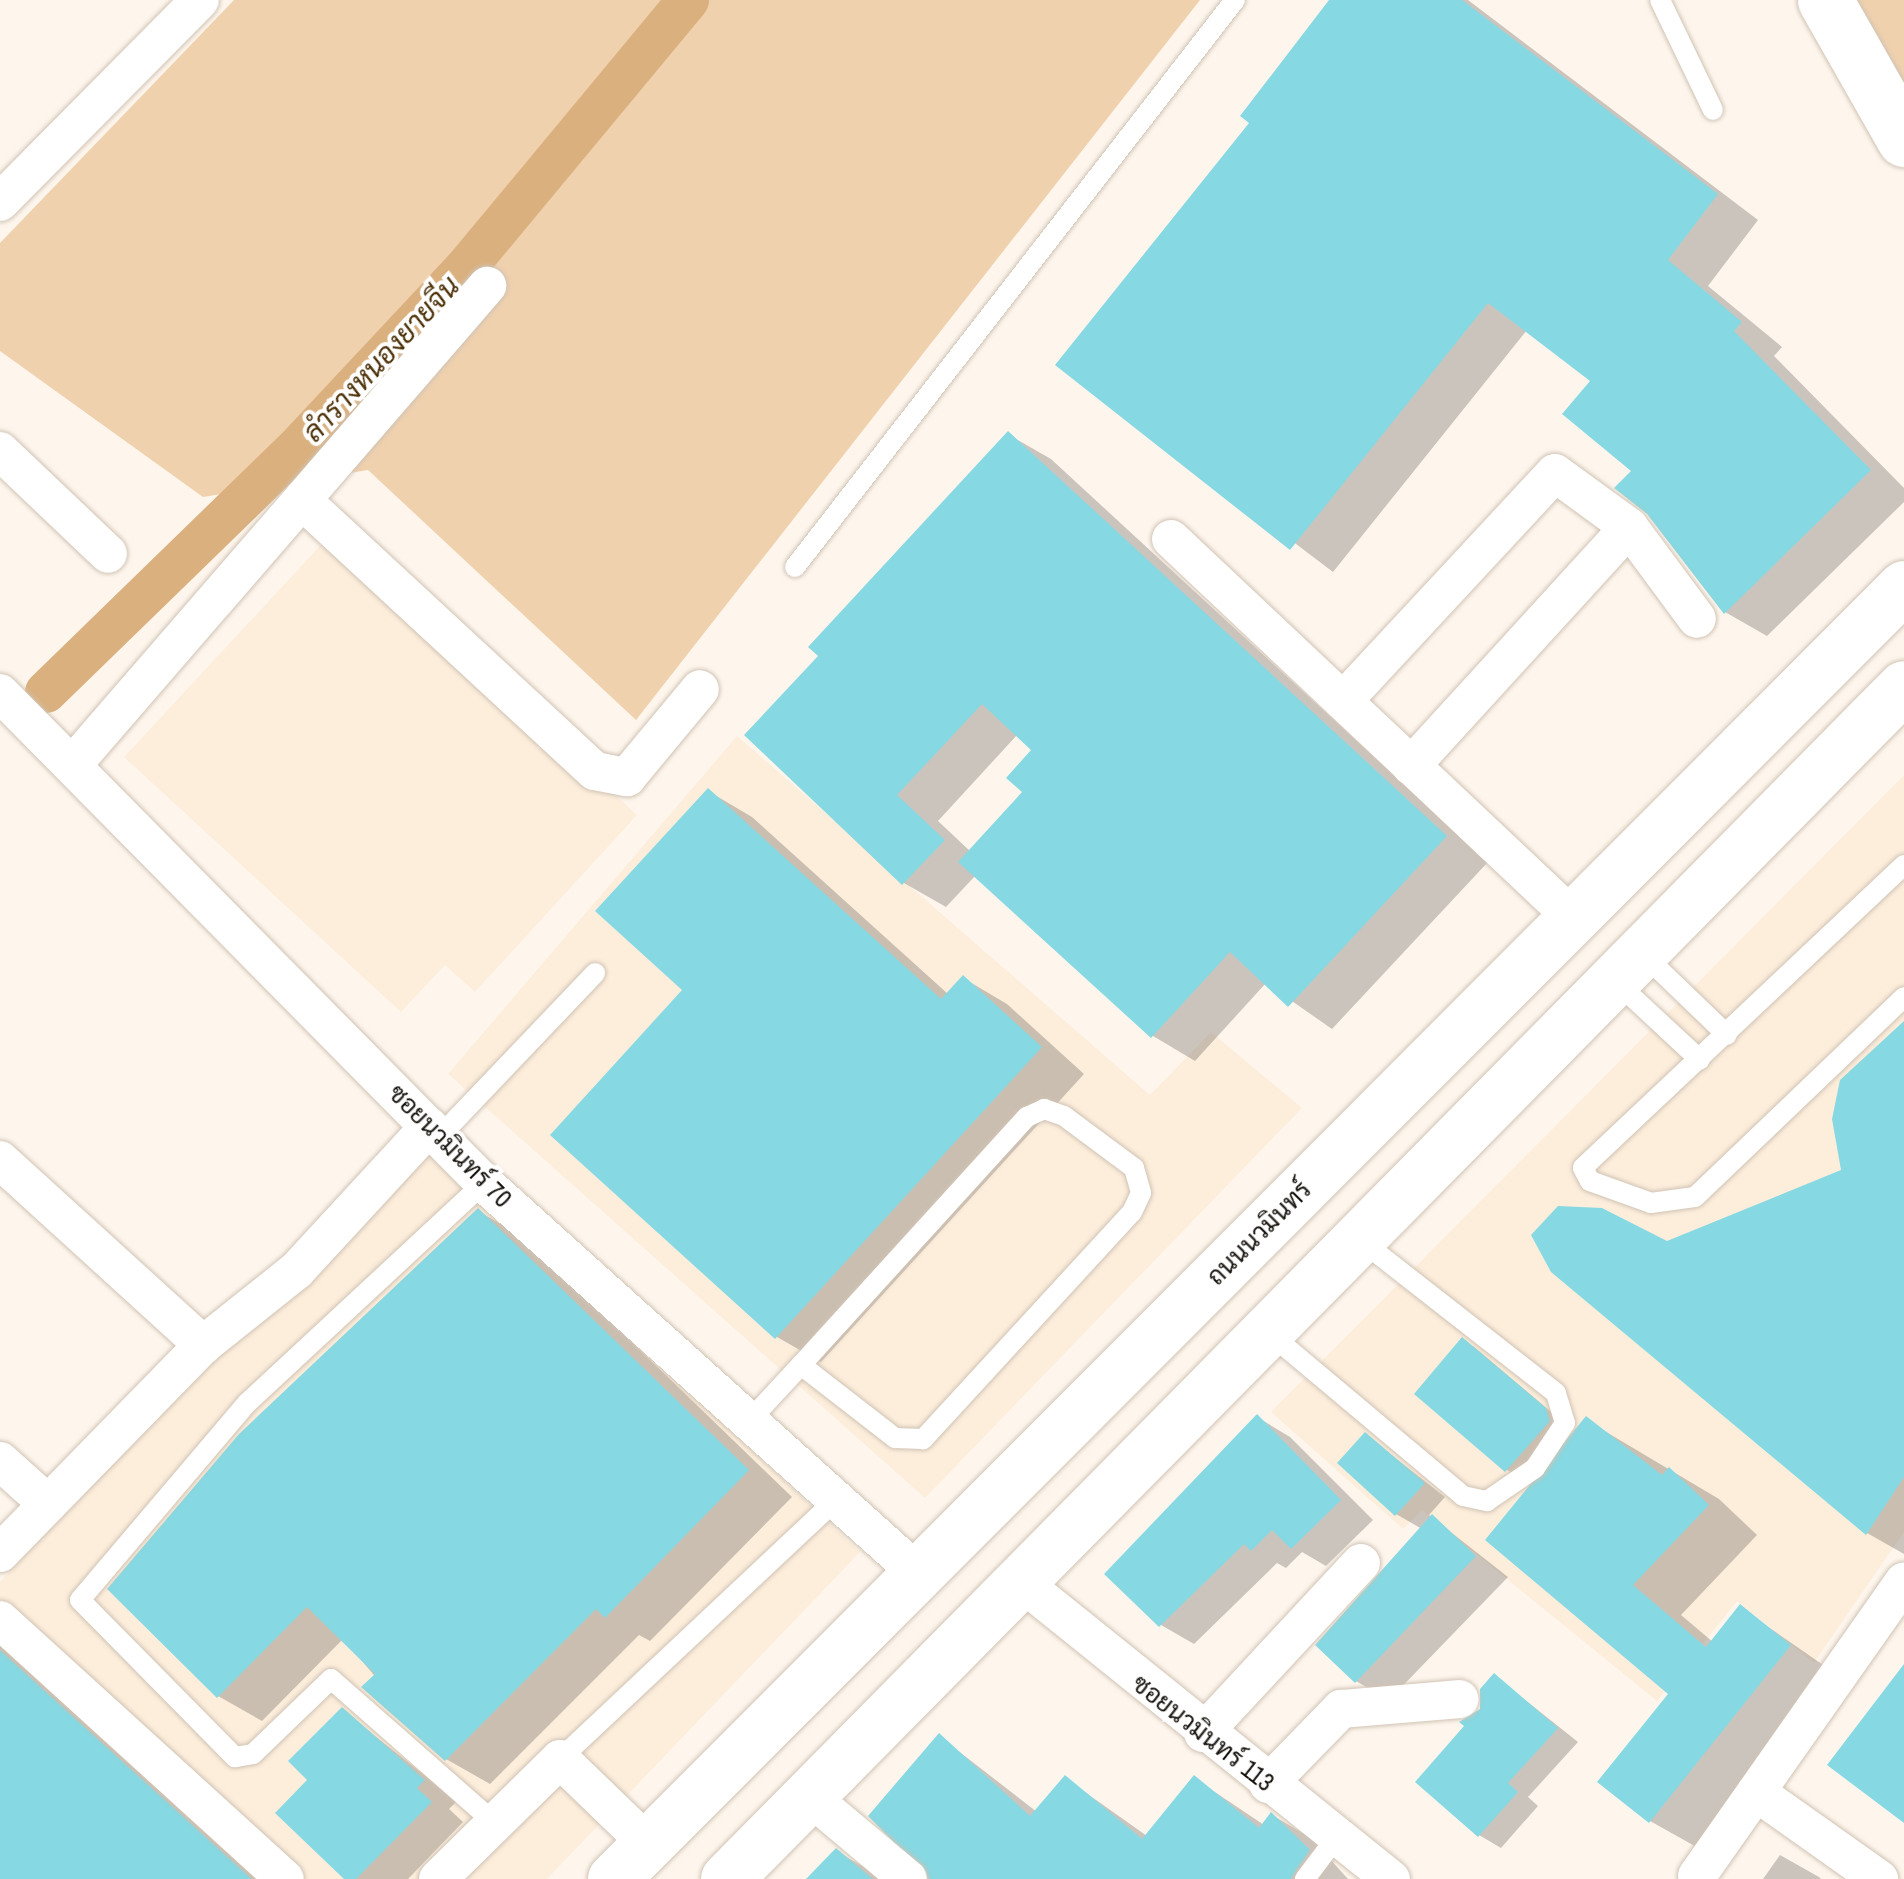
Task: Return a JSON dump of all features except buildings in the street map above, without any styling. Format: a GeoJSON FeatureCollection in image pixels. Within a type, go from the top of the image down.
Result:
{"type":"FeatureCollection","features":[{"type":"Feature","properties":{"kind":"main road"},"geometry":{"type":"LineString","coordinates":[[1825,0],[1904,140]]}},
{"type":"Feature","properties":{"kind":"main road","name":"ถนนนวมินทร์"},"geometry":{"type":"LineString","coordinates":[[631,1862],[921,1576],[1571,916],[1904,587]]}},
{"type":"Feature","properties":{"kind":"main road"},"geometry":{"type":"LineString","coordinates":[[727,1879],[1354,1236],[1904,686]]}},
{"type":"Feature","properties":{"kind":"street"},"geometry":{"type":"LineString","coordinates":[[0,202],[200,0]]}},
{"type":"Feature","properties":{"kind":"street"},"geometry":{"type":"LineString","coordinates":[[74,762],[304,502],[487,286]]}},
{"type":"Feature","properties":{"kind":"street"},"geometry":{"type":"LineString","coordinates":[[0,450],[108,554]]}},
{"type":"Feature","properties":{"kind":"street"},"geometry":{"type":"LineString","coordinates":[[1342,701],[1542,479],[1568,476],[1629,527],[1696,619]]}},
{"type":"Feature","properties":{"kind":"street"},"geometry":{"type":"LineString","coordinates":[[304,502],[595,771],[627,776],[700,688]]}},
{"type":"Feature","properties":{"kind":"street"},"geometry":{"type":"LineString","coordinates":[[1411,766],[1629,527]]}},
{"type":"Feature","properties":{"kind":"street"},"geometry":{"type":"LineString","coordinates":[[1172,539],[1571,916]]}},
{"type":"Feature","properties":{"kind":"street","name":"ซอยนวมินทร์ 70"},"geometry":{"type":"LineString","coordinates":[[0,694],[74,762],[484,1182],[921,1576]]}},
{"type":"Feature","properties":{"kind":"street"},"geometry":{"type":"LineString","coordinates":[[0,1554],[202,1345],[296,1270],[435,1132]]}},
{"type":"Feature","properties":{"kind":"street"},"geometry":{"type":"LineString","coordinates":[[0,1160],[202,1345]]}},
{"type":"Feature","properties":{"kind":"street"},"geometry":{"type":"LineString","coordinates":[[0,1461],[48,1504]]}},
{"type":"Feature","properties":{"kind":"street"},"geometry":{"type":"LineString","coordinates":[[1203,1733],[1361,1563]]}},
{"type":"Feature","properties":{"kind":"street","name":"ซอยนวมินทร์ 113"},"geometry":{"type":"LineString","coordinates":[[1020,1581],[1203,1733],[1391,1879]]}},
{"type":"Feature","properties":{"kind":"street"},"geometry":{"type":"LineString","coordinates":[[1696,1876],[1899,1598]]}},
{"type":"Feature","properties":{"kind":"street"},"geometry":{"type":"LineString","coordinates":[[0,1620],[285,1879]]}},
{"type":"Feature","properties":{"kind":"street"},"geometry":{"type":"LineString","coordinates":[[1268,1784],[1341,1709],[1460,1699]]}},
{"type":"Feature","properties":{"kind":"street"},"geometry":{"type":"LineString","coordinates":[[438,1879],[560,1760],[631,1862]]}},
{"type":"Feature","properties":{"kind":"street"},"geometry":{"type":"LineString","coordinates":[[1756,1792],[1879,1879]]}},
{"type":"Feature","properties":{"kind":"street"},"geometry":{"type":"LineString","coordinates":[[808,1796],[908,1879]]}},
{"type":"Feature","properties":{"kind":"lane"},"geometry":{"type":"LineString","coordinates":[[795,568],[1235,0]]}},
{"type":"Feature","properties":{"kind":"lane"},"geometry":{"type":"LineString","coordinates":[[1660,0],[1713,110]]}},
{"type":"Feature","properties":{"kind":"lane"},"geometry":{"type":"LineString","coordinates":[[1904,865],[1583,1168],[1590,1181],[1651,1203],[1695,1197],[1904,997]]}},
{"type":"Feature","properties":{"kind":"lane"},"geometry":{"type":"LineString","coordinates":[[1626,964],[1726,1034]]}},
{"type":"Feature","properties":{"kind":"lane"},"geometry":{"type":"LineString","coordinates":[[1626,964],[1700,1060]]}},
{"type":"Feature","properties":{"kind":"lane"},"geometry":{"type":"LineString","coordinates":[[435,1132],[594,973]]}},
{"type":"Feature","properties":{"kind":"lane"},"geometry":{"type":"LineString","coordinates":[[750,1420],[801,1364],[1027,1117],[1044,1109],[1064,1116],[1134,1168],[1141,1193],[1132,1212],[923,1440],[894,1438],[801,1364]]}},
{"type":"Feature","properties":{"kind":"lane"},"geometry":{"type":"LineString","coordinates":[[484,1182],[246,1402],[80,1600],[235,1757],[253,1754],[332,1679],[495,1823]]}},
{"type":"Feature","properties":{"kind":"lane"},"geometry":{"type":"LineString","coordinates":[[1264,1328],[1463,1496],[1488,1501],[1535,1468],[1564,1423],[1556,1393],[1354,1236]]}},
{"type":"Feature","properties":{"kind":"lane"},"geometry":{"type":"LineString","coordinates":[[560,1760],[836,1500]]}},
{"type":"Feature","properties":{"kind":"lane"},"geometry":{"type":"LineString","coordinates":[[1305,1879],[1336,1838]]}},
{"type":"Feature","properties":{"kind":"shaded area"},"geometry":{"type":"Polygon","coordinates":[[[234,0],[1200,0],[636,720],[368,470],[203,497],[0,351],[0,243],[234,0]]]}},
{"type":"Feature","properties":{"kind":"shaded area"},"geometry":{"type":"Polygon","coordinates":[[[1851,0],[1904,0],[1904,92],[1851,0]]]}},
{"type":"Feature","properties":{"kind":"shaded area"},"geometry":{"type":"Polygon","coordinates":[[[331,534],[637,815],[475,992],[445,965],[401,1012],[124,757],[331,534]]]}},
{"type":"Feature","properties":{"kind":"shaded area"},"geometry":{"type":"Polygon","coordinates":[[[737,736],[1150,1095],[1211,1032],[1302,1108],[925,1498],[448,1074],[737,736]]]}},
{"type":"Feature","properties":{"kind":"shaded area"},"geometry":{"type":"Polygon","coordinates":[[[1904,775],[1904,1532],[1814,1663],[1737,1601],[1657,1701],[1422,1510],[1403,1529],[1271,1412],[1904,775]]]}},
{"type":"Feature","properties":{"kind":"shaded area"},"geometry":{"type":"Polygon","coordinates":[[[430,1148],[860,1552],[547,1879],[0,1879],[0,1582],[206,1354],[430,1148]]]}},
{"type":"Feature","properties":{"kind":"waterway","name":"ลำรางหนองยายจีน"},"geometry":{"type":"LineString","coordinates":[[46,692],[297,448],[469,264],[688,0]]}}]}
